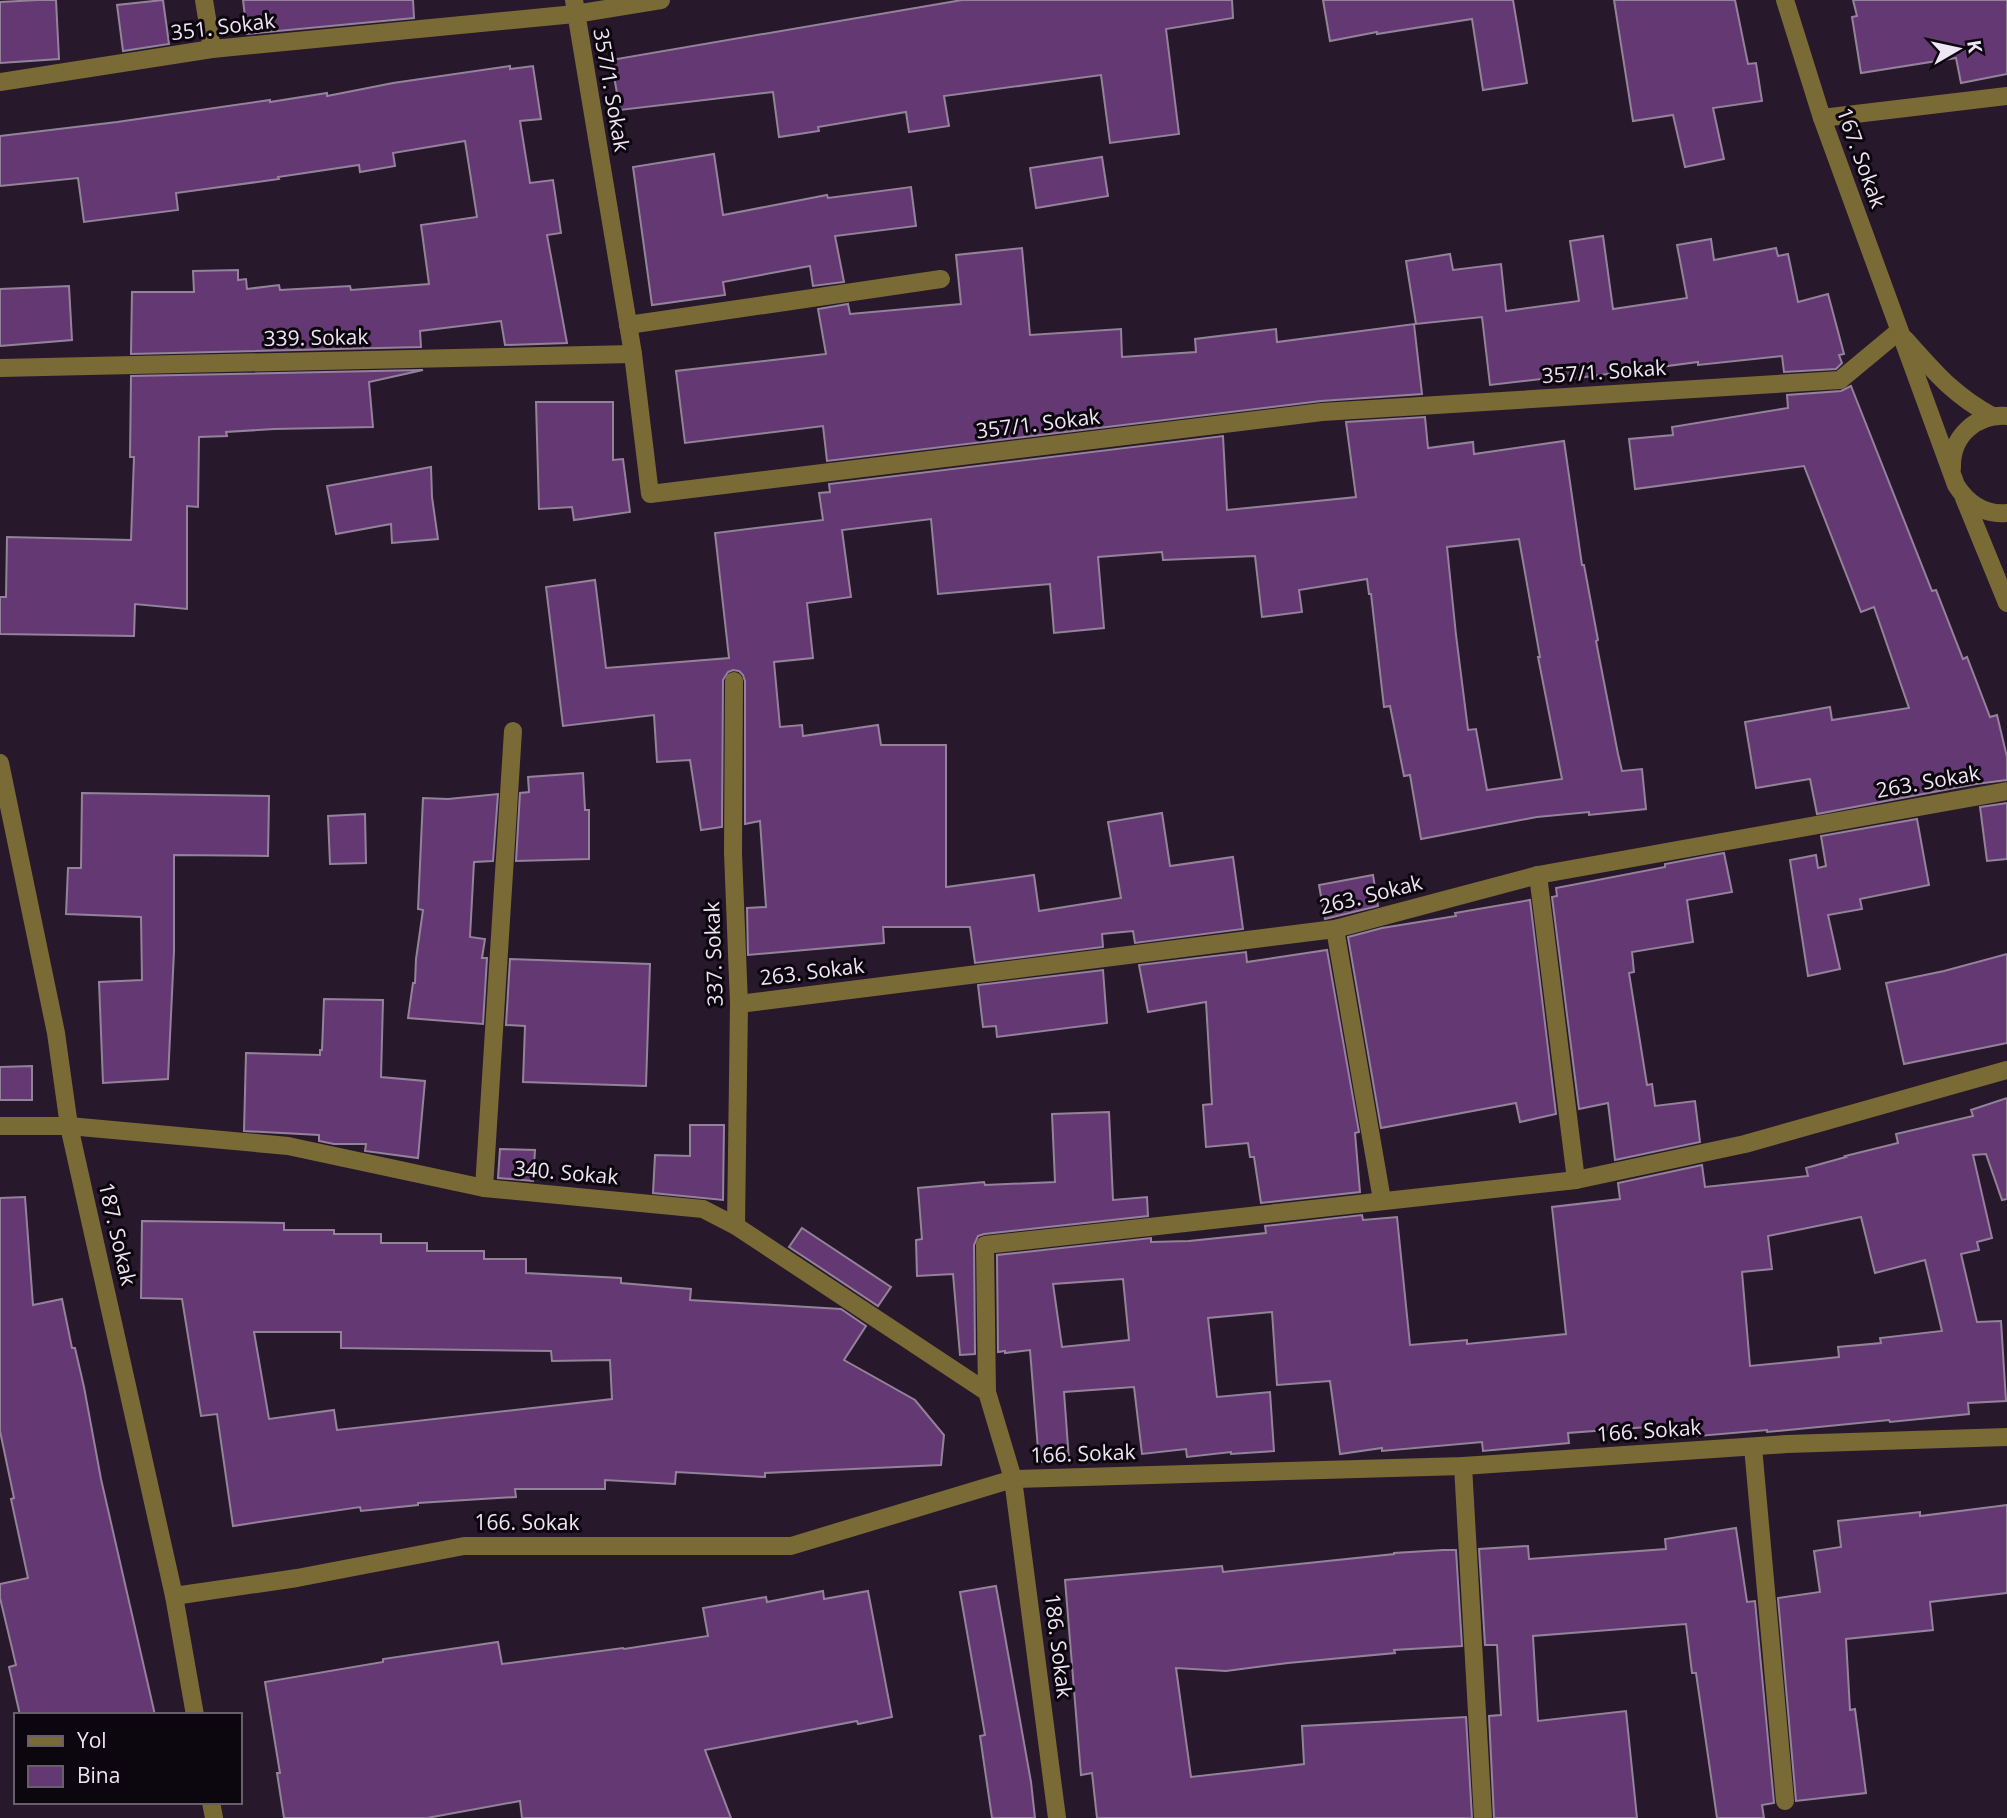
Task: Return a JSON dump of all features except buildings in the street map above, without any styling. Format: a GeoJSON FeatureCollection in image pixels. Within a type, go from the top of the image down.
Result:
{"type":"FeatureCollection","features":[{"type":"Feature","properties":{"kind":"street"},"geometry":{"type":"LineString","coordinates":[[204,0],[212,49]]}},
{"type":"Feature","properties":{"kind":"street","name":"351. Sokak"},"geometry":{"type":"LineString","coordinates":[[0,82],[212,49],[575,7],[661,0]]}},
{"type":"Feature","properties":{"kind":"street","name":"167. Sokak"},"geometry":{"type":"LineString","coordinates":[[1785,0],[1822,118],[1952,475],[2007,603]]}},
{"type":"Feature","properties":{"kind":"street","name":"357/1. Sokak"},"geometry":{"type":"LineString","coordinates":[[575,7],[633,354],[650,494],[1322,412],[1840,380],[1899,331]]}},
{"type":"Feature","properties":{"kind":"street"},"geometry":{"type":"LineString","coordinates":[[1822,118],[2007,96]]}},
{"type":"Feature","properties":{"kind":"street"},"geometry":{"type":"LineString","coordinates":[[628,325],[940,279]]}},
{"type":"Feature","properties":{"kind":"street"},"geometry":{"type":"LineString","coordinates":[[1899,331],[1945,384],[1969,403],[2000,416]]}},
{"type":"Feature","properties":{"kind":"street","name":"339. Sokak"},"geometry":{"type":"LineString","coordinates":[[0,368],[633,354]]}},
{"type":"Feature","properties":{"kind":"street"},"geometry":{"type":"LineString","coordinates":[[1952,475],[1953,452],[1957,442],[1972,425],[1982,419],[2000,416]]}},
{"type":"Feature","properties":{"kind":"street"},"geometry":{"type":"LineString","coordinates":[[1962,495],[1980,509],[2007,513]]}},
{"type":"Feature","properties":{"kind":"street","name":"337. Sokak"},"geometry":{"type":"LineString","coordinates":[[734,681],[733,853],[740,1004],[736,1226]]}},
{"type":"Feature","properties":{"kind":"street"},"geometry":{"type":"LineString","coordinates":[[484,1188],[513,731]]}},
{"type":"Feature","properties":{"kind":"street","name":"187. Sokak"},"geometry":{"type":"LineString","coordinates":[[0,763],[56,1032],[69,1126],[174,1596],[195,1713]]}},
{"type":"Feature","properties":{"kind":"street","name":"263. Sokak"},"geometry":{"type":"LineString","coordinates":[[740,1004],[1335,929],[1538,875],[2007,791]]}},
{"type":"Feature","properties":{"kind":"street"},"geometry":{"type":"LineString","coordinates":[[1538,875],[1576,1180]]}},
{"type":"Feature","properties":{"kind":"street"},"geometry":{"type":"LineString","coordinates":[[1335,929],[1382,1200]]}},
{"type":"Feature","properties":{"kind":"street"},"geometry":{"type":"LineString","coordinates":[[1013,1479],[988,1392],[985,1245],[1576,1180],[1745,1144],[2007,1070]]}},
{"type":"Feature","properties":{"kind":"street","name":"340. Sokak"},"geometry":{"type":"LineString","coordinates":[[0,1126],[69,1126],[288,1146],[484,1188],[703,1209],[736,1226],[988,1392]]}},
{"type":"Feature","properties":{"kind":"street","name":"166. Sokak"},"geometry":{"type":"LineString","coordinates":[[174,1596],[297,1578],[464,1546],[791,1546],[1013,1479],[1463,1466],[1753,1447],[2007,1437]]}},
{"type":"Feature","properties":{"kind":"street"},"geometry":{"type":"LineString","coordinates":[[1753,1447],[1785,1801]]}},
{"type":"Feature","properties":{"kind":"street"},"geometry":{"type":"LineString","coordinates":[[1463,1466],[1483,1818]]}},
{"type":"Feature","properties":{"kind":"street","name":"186. Sokak"},"geometry":{"type":"LineString","coordinates":[[1013,1479],[1057,1818]]}}]}
